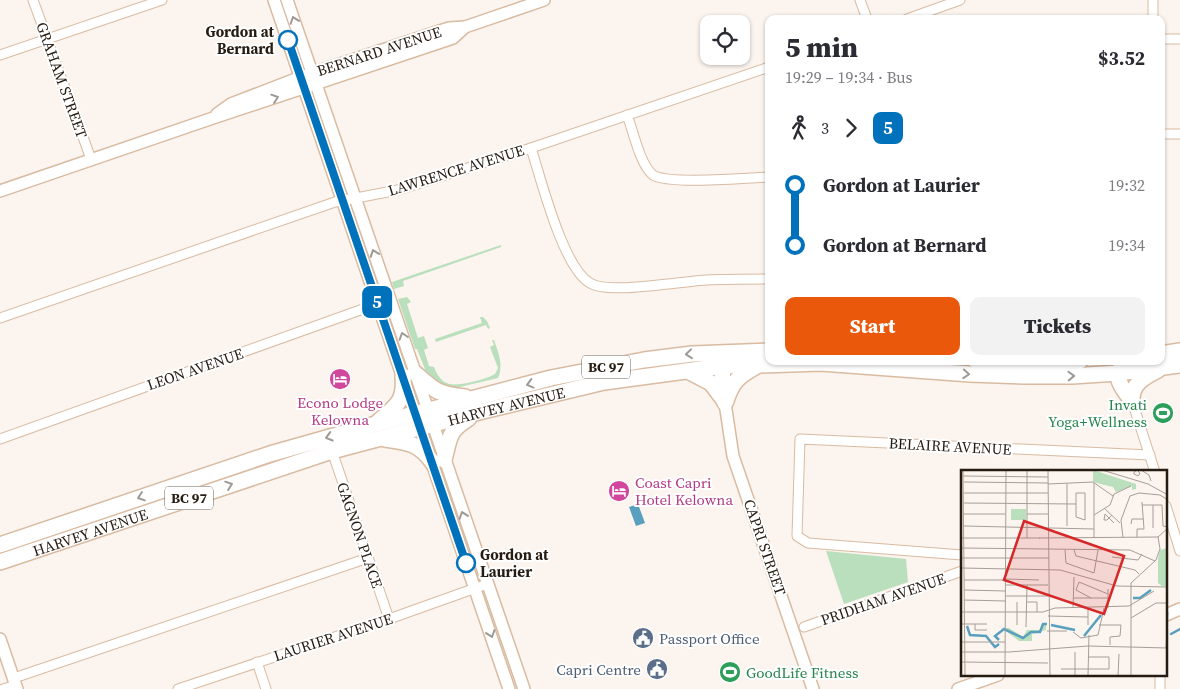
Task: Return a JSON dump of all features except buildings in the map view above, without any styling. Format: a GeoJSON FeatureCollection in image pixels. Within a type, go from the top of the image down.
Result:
{"type":"FeatureCollection","features":[{"type":"Feature","properties":{"kind":"highway","name":"HARVEY AVENUE"},"geometry":{"type":"LineString","coordinates":[[478,405],[551,378],[644,360],[692,354],[765,351]]}},
{"type":"Feature","properties":{"kind":"highway","name":"HARVEY AVENUE"},"geometry":{"type":"LineString","coordinates":[[1165,359],[1180,351]]}},
{"type":"Feature","properties":{"kind":"highway"},"geometry":{"type":"LineString","coordinates":[[725,403],[722,382],[723,366],[728,358],[738,352]]}},
{"type":"Feature","properties":{"kind":"highway","name":"HARVEY AVENUE"},"geometry":{"type":"LineString","coordinates":[[1165,362],[1180,365]]}},
{"type":"Feature","properties":{"kind":"highway"},"geometry":{"type":"LineString","coordinates":[[725,403],[732,385],[739,376],[759,365]]}},
{"type":"Feature","properties":{"kind":"highway","name":"HARVEY AVENUE"},"geometry":{"type":"LineString","coordinates":[[0,545],[240,463],[478,405],[604,382],[687,370],[723,366],[765,365]]}},
{"type":"Feature","properties":{"kind":"highway","name":"HARVEY AVENUE"},"geometry":{"type":"LineString","coordinates":[[848,365],[997,376],[1072,376],[1135,365]]}},
{"type":"Feature","properties":{"kind":"highway"},"geometry":{"type":"LineString","coordinates":[[1132,401],[1132,395],[1138,383],[1157,365]]}},
{"type":"Feature","properties":{"kind":"highway"},"geometry":{"type":"LineString","coordinates":[[1122,367],[1118,378],[1132,401]]}},
{"type":"Feature","properties":{"kind":"highway"},"geometry":{"type":"LineString","coordinates":[[687,370],[711,383],[718,390],[725,403]]}},
{"type":"Feature","properties":{"kind":"highway"},"geometry":{"type":"LineString","coordinates":[[409,374],[434,391],[478,405],[450,435],[439,462],[415,445],[377,431],[400,401],[409,374]]}},
{"type":"Feature","properties":{"kind":"highway","name":"HARVEY AVENUE"},"geometry":{"type":"LineString","coordinates":[[0,562],[332,451],[377,431]]}},
{"type":"Feature","properties":{"kind":"main road"},"geometry":{"type":"LineString","coordinates":[[274,0],[378,304],[409,374]]}},
{"type":"Feature","properties":{"kind":"main road"},"geometry":{"type":"LineString","coordinates":[[287,0],[391,299],[409,374],[424,419],[487,584],[524,689]]}},
{"type":"Feature","properties":{"kind":"main road","name":"BERNARD AVENUE"},"geometry":{"type":"LineString","coordinates":[[0,191],[213,118],[302,83],[453,38],[465,27],[544,0]]}},
{"type":"Feature","properties":{"kind":"main road","name":"CAPRI STREET"},"geometry":{"type":"LineString","coordinates":[[725,403],[733,456],[813,689]]}},
{"type":"Feature","properties":{"kind":"main road"},"geometry":{"type":"LineString","coordinates":[[439,462],[475,588],[509,689]]}},
{"type":"Feature","properties":{"kind":"main road"},"geometry":{"type":"LineString","coordinates":[[1168,614],[1180,609]]}},
{"type":"Feature","properties":{"kind":"main road"},"geometry":{"type":"LineString","coordinates":[[0,639],[16,684]]}},
{"type":"Feature","properties":{"kind":"main road"},"geometry":{"type":"LineString","coordinates":[[958,689],[987,684],[997,676]]}},
{"type":"Feature","properties":{"kind":"street","name":"GRAHAM STREET"},"geometry":{"type":"LineString","coordinates":[[33,0],[91,160]]}},
{"type":"Feature","properties":{"kind":"street"},"geometry":{"type":"LineString","coordinates":[[0,55],[162,0]]}},
{"type":"Feature","properties":{"kind":"street"},"geometry":{"type":"LineString","coordinates":[[860,0],[866,15]]}},
{"type":"Feature","properties":{"kind":"street"},"geometry":{"type":"LineString","coordinates":[[918,15],[960,0]]}},
{"type":"Feature","properties":{"kind":"street"},"geometry":{"type":"LineString","coordinates":[[1153,0],[1153,15]]}},
{"type":"Feature","properties":{"kind":"street"},"geometry":{"type":"LineString","coordinates":[[1165,39],[1180,39]]}},
{"type":"Feature","properties":{"kind":"street","name":"LAWRENCE AVENUE"},"geometry":{"type":"LineString","coordinates":[[0,318],[342,200],[398,190],[531,148],[765,68]]}},
{"type":"Feature","properties":{"kind":"street"},"geometry":{"type":"LineString","coordinates":[[627,115],[644,162],[654,175],[671,180],[765,177]]}},
{"type":"Feature","properties":{"kind":"street"},"geometry":{"type":"LineString","coordinates":[[1165,134],[1180,134]]}},
{"type":"Feature","properties":{"kind":"street"},"geometry":{"type":"LineString","coordinates":[[531,148],[565,250],[575,269],[590,284],[613,289],[706,280],[765,279]]}},
{"type":"Feature","properties":{"kind":"street","name":"LEON AVENUE"},"geometry":{"type":"LineString","coordinates":[[0,439],[391,299]]}},
{"type":"Feature","properties":{"kind":"street"},"geometry":{"type":"LineString","coordinates":[[1132,401],[1154,470]]}},
{"type":"Feature","properties":{"kind":"street","name":"BELAIRE AVENUE"},"geometry":{"type":"LineString","coordinates":[[961,555],[808,543],[797,536],[800,439],[1150,455]]}},
{"type":"Feature","properties":{"kind":"street","name":"GAGNON PLACE"},"geometry":{"type":"LineString","coordinates":[[332,451],[389,619]]}},
{"type":"Feature","properties":{"kind":"street"},"geometry":{"type":"LineString","coordinates":[[1168,512],[1180,551]]}},
{"type":"Feature","properties":{"kind":"street"},"geometry":{"type":"LineString","coordinates":[[3,689],[368,558]]}},
{"type":"Feature","properties":{"kind":"street","name":"PRIDHAM AVENUE"},"geometry":{"type":"LineString","coordinates":[[804,627],[961,571]]}},
{"type":"Feature","properties":{"kind":"street","name":"LAURIER AVENUE"},"geometry":{"type":"LineString","coordinates":[[178,689],[389,619],[487,584]]}},
{"type":"Feature","properties":{"kind":"street"},"geometry":{"type":"LineString","coordinates":[[257,662],[266,689]]}},
{"type":"Feature","properties":{"kind":"street"},"geometry":{"type":"LineString","coordinates":[[1160,676],[1160,689]]}},
{"type":"Feature","properties":{"kind":"green space"},"geometry":{"type":"Polygon","coordinates":[[[501,245],[501,247],[403,281],[404,286],[394,289],[392,282],[501,245]]]}},
{"type":"Feature","properties":{"kind":"green space"},"geometry":{"type":"Polygon","coordinates":[[[407,297],[411,302],[407,304],[418,338],[424,336],[428,348],[424,350],[429,366],[434,367],[441,379],[454,385],[481,380],[495,374],[498,368],[490,347],[494,345],[492,340],[494,340],[500,359],[498,378],[451,389],[443,389],[423,371],[425,369],[417,349],[415,349],[398,299],[407,297]]]}},
{"type":"Feature","properties":{"kind":"green space"},"geometry":{"type":"Polygon","coordinates":[[[480,317],[487,321],[490,328],[488,329],[486,325],[436,342],[435,339],[482,323],[480,317]]]}},
{"type":"Feature","properties":{"kind":"green space"},"geometry":{"type":"Polygon","coordinates":[[[826,551],[906,559],[908,582],[844,604],[826,551]]]}},
{"type":"Feature","properties":{"kind":"water"},"geometry":{"type":"Polygon","coordinates":[[[638,504],[645,523],[636,526],[629,507],[638,504]]]}},
{"type":"Feature","properties":{"kind":"waterway"},"geometry":{"type":"LineString","coordinates":[[1171,634],[1180,629]]}},
{"type":"Feature","properties":{"kind":"bus line","name":"5"},"geometry":{"type":"LineString","coordinates":[[288,40],[466,563]]}},
{"type":"Feature","properties":{"kind":"place","name":"Gordon at Bernard"},"geometry":{"type":"Point","coordinates":[288,40]}},
{"type":"Feature","properties":{"kind":"place","name":"Econo Lodge Kelowna"},"geometry":{"type":"Point","coordinates":[340,379]}},
{"type":"Feature","properties":{"kind":"place","name":"Invati Yoga+Wellness"},"geometry":{"type":"Point","coordinates":[1163,413]}},
{"type":"Feature","properties":{"kind":"place","name":"Coast Capri Hotel Kelowna"},"geometry":{"type":"Point","coordinates":[619,491]}},
{"type":"Feature","properties":{"kind":"place","name":"Gordon at Laurier"},"geometry":{"type":"Point","coordinates":[466,563]}},
{"type":"Feature","properties":{"kind":"place","name":"Passport Office"},"geometry":{"type":"Point","coordinates":[643,638]}},
{"type":"Feature","properties":{"kind":"place","name":"Capri Centre"},"geometry":{"type":"Point","coordinates":[657,669]}},
{"type":"Feature","properties":{"kind":"place","name":"GoodLife Fitness"},"geometry":{"type":"Point","coordinates":[730,672]}}]}
